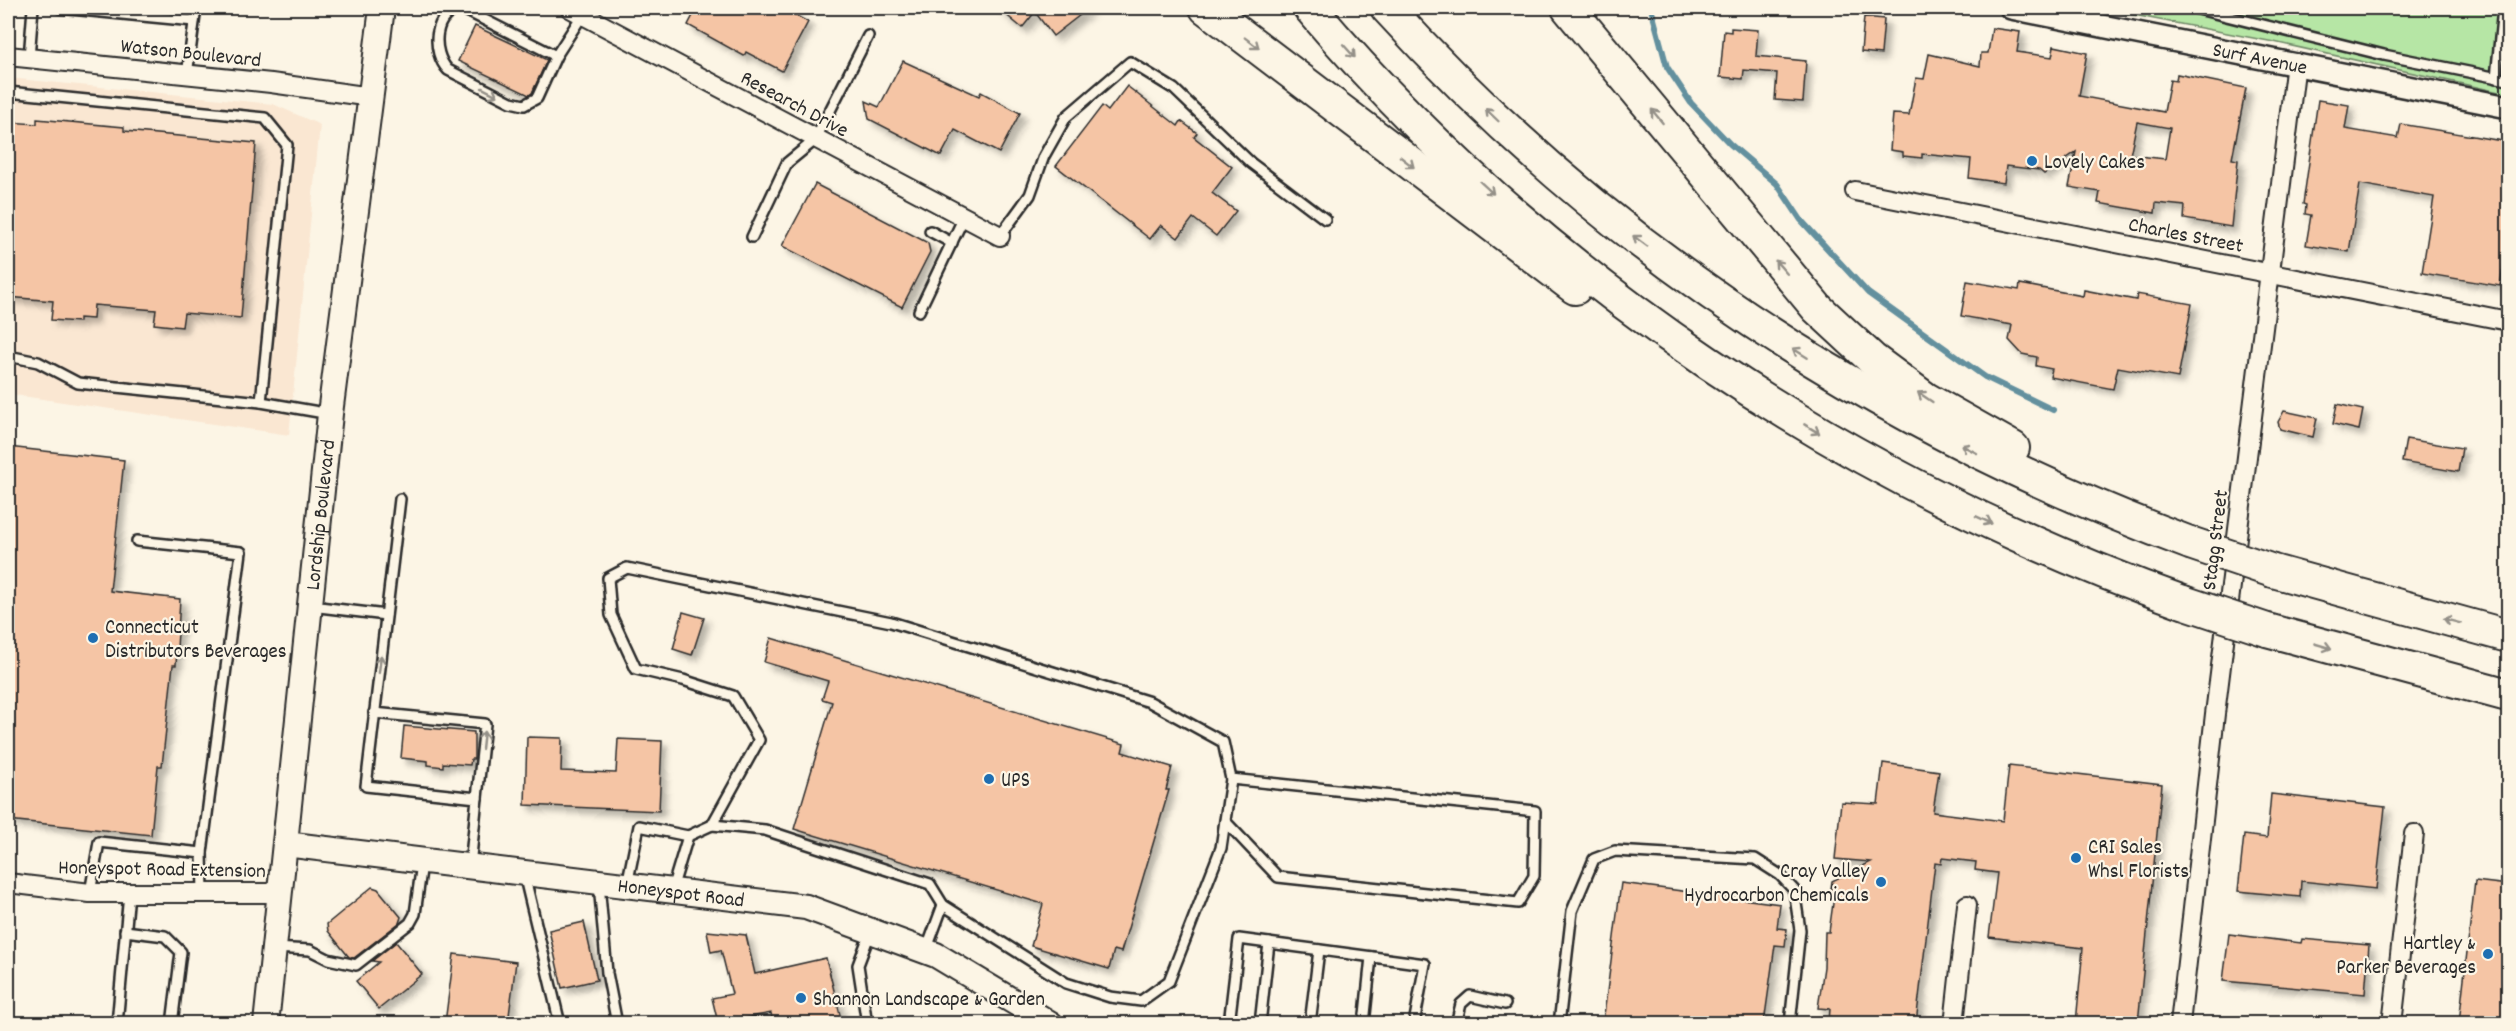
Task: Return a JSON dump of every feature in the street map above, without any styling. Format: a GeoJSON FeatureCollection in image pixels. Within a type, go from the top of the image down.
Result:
{"type":"FeatureCollection","features":[{"type":"Feature","properties":{"kind":"highway"},"geometry":{"type":"LineString","coordinates":[[1206,8],[1546,269],[1600,305],[1891,474],[1962,510],[2077,561],[2183,602],[2267,630],[2508,695]]}},
{"type":"Feature","properties":{"kind":"highway"},"geometry":{"type":"LineString","coordinates":[[1310,8],[1407,112],[1523,221],[1606,289],[1663,331],[1773,405]]}},
{"type":"Feature","properties":{"kind":"highway"},"geometry":{"type":"LineString","coordinates":[[1387,8],[1459,83],[1563,180],[1620,226],[1734,310],[1855,387],[1981,455],[2111,513],[2274,571],[2508,636]]}},
{"type":"Feature","properties":{"kind":"highway"},"geometry":{"type":"LineString","coordinates":[[1568,8],[1802,292],[1872,359],[1926,399],[2184,540]]}},
{"type":"Feature","properties":{"kind":"highway"},"geometry":{"type":"LineString","coordinates":[[1583,8],[1593,37]]}},
{"type":"Feature","properties":{"kind":"main road","name":"Lordship Boulevard"},"geometry":{"type":"LineString","coordinates":[[266,1023],[330,414],[382,8]]}},
{"type":"Feature","properties":{"kind":"main road","name":"Honeyspot Road"},"geometry":{"type":"LineString","coordinates":[[285,844],[806,907],[926,951],[1051,1023]]}},
{"type":"Feature","properties":{"kind":"street","name":"Surf Avenue"},"geometry":{"type":"LineString","coordinates":[[2011,8],[2296,63],[2508,108]]}},
{"type":"Feature","properties":{"kind":"street","name":"Research Drive"},"geometry":{"type":"LineString","coordinates":[[577,11],[815,140],[1000,236]]}},
{"type":"Feature","properties":{"kind":"street","name":"Watson Boulevard"},"geometry":{"type":"LineString","coordinates":[[8,56],[271,82],[371,97]]}},
{"type":"Feature","properties":{"kind":"street","name":"Stagg Street"},"geometry":{"type":"LineString","coordinates":[[2180,1023],[2296,63]]}},
{"type":"Feature","properties":{"kind":"street","name":"Charles Street"},"geometry":{"type":"LineString","coordinates":[[1855,191],[2508,321]]}},
{"type":"Feature","properties":{"kind":"street"},"geometry":{"type":"LineString","coordinates":[[2392,1023],[2414,834]]}},
{"type":"Feature","properties":{"kind":"street","name":"Honeyspot Road Extension"},"geometry":{"type":"LineString","coordinates":[[8,883],[90,893],[280,893]]}},
{"type":"Feature","properties":{"kind":"street"},"geometry":{"type":"LineString","coordinates":[[1954,1023],[1967,905]]}},
{"type":"Feature","properties":{"kind":"lane"},"geometry":{"type":"LineString","coordinates":[[29,58],[33,8]]}},
{"type":"Feature","properties":{"kind":"lane"},"geometry":{"type":"LineString","coordinates":[[60,8],[194,21]]}},
{"type":"Feature","properties":{"kind":"lane"},"geometry":{"type":"LineString","coordinates":[[187,75],[196,8]]}},
{"type":"Feature","properties":{"kind":"lane"},"geometry":{"type":"LineString","coordinates":[[2194,8],[2384,55],[2508,80]]}},
{"type":"Feature","properties":{"kind":"lane"},"geometry":{"type":"LineString","coordinates":[[2496,78],[2503,8]]}},
{"type":"Feature","properties":{"kind":"lane"},"geometry":{"type":"LineString","coordinates":[[556,56],[463,9],[446,14],[441,20],[436,50],[440,62],[448,70],[511,102],[524,105],[537,98],[577,11]]}},
{"type":"Feature","properties":{"kind":"lane"},"geometry":{"type":"LineString","coordinates":[[752,237],[787,163],[815,140],[868,36]]}},
{"type":"Feature","properties":{"kind":"lane"},"geometry":{"type":"LineString","coordinates":[[1000,236],[1030,195],[1044,156],[1066,117],[1130,62],[1174,89],[1251,163],[1325,219]]}},
{"type":"Feature","properties":{"kind":"lane"},"geometry":{"type":"LineString","coordinates":[[8,92],[265,118],[286,146],[261,402]]}},
{"type":"Feature","properties":{"kind":"lane"},"geometry":{"type":"LineString","coordinates":[[919,311],[964,217]]}},
{"type":"Feature","properties":{"kind":"lane"},"geometry":{"type":"LineString","coordinates":[[930,231],[952,243]]}},
{"type":"Feature","properties":{"kind":"lane"},"geometry":{"type":"LineString","coordinates":[[8,356],[38,362],[78,382],[261,402],[330,414]]}},
{"type":"Feature","properties":{"kind":"lane"},"geometry":{"type":"LineString","coordinates":[[400,499],[366,786],[477,798]]}},
{"type":"Feature","properties":{"kind":"lane"},"geometry":{"type":"LineString","coordinates":[[137,541],[241,552],[202,853],[203,892]]}},
{"type":"Feature","properties":{"kind":"lane"},"geometry":{"type":"LineString","coordinates":[[627,885],[639,826],[688,836],[712,825],[765,830],[930,884],[943,905],[1065,983],[1110,997],[1141,1001],[1169,981],[1221,848],[1231,779],[1223,742],[1150,702],[891,622],[627,568],[608,578],[611,615],[636,669],[683,680],[733,696],[759,740],[712,825]]}},
{"type":"Feature","properties":{"kind":"lane"},"geometry":{"type":"LineString","coordinates":[[310,606],[386,615]]}},
{"type":"Feature","properties":{"kind":"lane"},"geometry":{"type":"LineString","coordinates":[[374,713],[485,724],[470,866]]}},
{"type":"Feature","properties":{"kind":"lane"},"geometry":{"type":"LineString","coordinates":[[1225,821],[1278,877],[1518,903],[1534,876],[1535,811],[1231,779]]}},
{"type":"Feature","properties":{"kind":"lane"},"geometry":{"type":"LineString","coordinates":[[672,891],[688,836]]}},
{"type":"Feature","properties":{"kind":"lane"},"geometry":{"type":"LineString","coordinates":[[90,893],[99,842],[202,853]]}},
{"type":"Feature","properties":{"kind":"lane"},"geometry":{"type":"LineString","coordinates":[[1559,1023],[1572,911],[1594,859],[1615,851],[1755,859],[1780,875],[1794,890],[1800,930],[1790,1023]]}},
{"type":"Feature","properties":{"kind":"lane"},"geometry":{"type":"LineString","coordinates":[[274,948],[310,950],[328,959],[356,965],[410,923],[415,914],[423,861]]}},
{"type":"Feature","properties":{"kind":"lane"},"geometry":{"type":"LineString","coordinates":[[524,873],[560,1023]]}},
{"type":"Feature","properties":{"kind":"lane"},"geometry":{"type":"LineString","coordinates":[[599,882],[607,973],[617,1023]]}},
{"type":"Feature","properties":{"kind":"lane"},"geometry":{"type":"LineString","coordinates":[[117,1023],[129,893]]}},
{"type":"Feature","properties":{"kind":"lane"},"geometry":{"type":"LineString","coordinates":[[926,951],[943,905]]}},
{"type":"Feature","properties":{"kind":"lane"},"geometry":{"type":"LineString","coordinates":[[125,931],[165,936],[180,952],[172,1023]]}},
{"type":"Feature","properties":{"kind":"lane"},"geometry":{"type":"LineString","coordinates":[[867,1023],[858,965],[871,931]]}},
{"type":"Feature","properties":{"kind":"lane"},"geometry":{"type":"LineString","coordinates":[[1229,1023],[1239,939],[1425,964],[1414,1023]]}},
{"type":"Feature","properties":{"kind":"lane"},"geometry":{"type":"LineString","coordinates":[[1260,1023],[1269,943]]}},
{"type":"Feature","properties":{"kind":"lane"},"geometry":{"type":"LineString","coordinates":[[1310,1023],[1319,950]]}},
{"type":"Feature","properties":{"kind":"lane"},"geometry":{"type":"LineString","coordinates":[[1364,1023],[1371,957]]}},
{"type":"Feature","properties":{"kind":"lane"},"geometry":{"type":"LineString","coordinates":[[1456,1023],[1461,1004],[1470,996],[1504,1004]]}},
{"type":"Feature","properties":{"kind":"shaded area"},"geometry":{"type":"Polygon","coordinates":[[[8,78],[273,104],[320,125],[289,435],[8,394],[8,78]]]}},
{"type":"Feature","properties":{"kind":"green space"},"geometry":{"type":"Polygon","coordinates":[[[2097,8],[2508,8],[2508,94],[2274,42],[2097,8]]]}},
{"type":"Feature","properties":{"kind":"building"},"geometry":{"type":"Polygon","coordinates":[[[697,8],[782,8],[808,22],[782,71],[746,52],[744,56],[688,25],[697,8]]]}},
{"type":"Feature","properties":{"kind":"building"},"geometry":{"type":"Polygon","coordinates":[[[998,8],[1089,8],[1053,36],[1035,12],[1022,28],[998,8]]]}},
{"type":"Feature","properties":{"kind":"building"},"geometry":{"type":"Polygon","coordinates":[[[1864,17],[1884,19],[1881,54],[1861,52],[1864,17]]]}},
{"type":"Feature","properties":{"kind":"building"},"geometry":{"type":"Polygon","coordinates":[[[475,26],[547,60],[532,93],[529,95],[458,61],[475,26]]]}},
{"type":"Feature","properties":{"kind":"building"},"geometry":{"type":"Polygon","coordinates":[[[1731,28],[1758,30],[1756,56],[1806,61],[1803,102],[1775,100],[1777,73],[1744,70],[1743,79],[1720,77],[1724,31],[1731,32],[1731,28]]]}},
{"type":"Feature","properties":{"kind":"building"},"geometry":{"type":"Polygon","coordinates":[[[1992,28],[2020,32],[2017,52],[2052,57],[2054,46],[2087,53],[2079,96],[2164,112],[2170,80],[2176,81],[2177,74],[2246,88],[2232,159],[2238,160],[2231,227],[2184,219],[2185,206],[2156,203],[2155,213],[2098,203],[2100,192],[2069,187],[2076,152],[2044,174],[2039,170],[2006,166],[2004,183],[1969,178],[1971,159],[1922,154],[1922,158],[1903,156],[1903,152],[1890,150],[1893,114],[1909,115],[1916,78],[1924,79],[1929,54],[1980,66],[1981,53],[1988,53],[1992,28]],[[2137,122],[2130,155],[2165,159],[2170,128],[2137,122]]]}},
{"type":"Feature","properties":{"kind":"building"},"geometry":{"type":"Polygon","coordinates":[[[903,61],[979,96],[981,92],[1020,113],[999,153],[955,130],[941,156],[869,119],[866,101],[879,107],[903,61]]]}},
{"type":"Feature","properties":{"kind":"building"},"geometry":{"type":"Polygon","coordinates":[[[1127,86],[1178,126],[1181,121],[1197,133],[1194,137],[1232,167],[1212,193],[1236,211],[1216,236],[1193,218],[1178,238],[1161,225],[1150,239],[1056,166],[1102,106],[1108,111],[1127,86]]]}},
{"type":"Feature","properties":{"kind":"building"},"geometry":{"type":"Polygon","coordinates":[[[2318,100],[2349,105],[2345,129],[2398,138],[2401,124],[2508,142],[2508,237],[2500,286],[2422,273],[2434,197],[2360,184],[2349,252],[2306,245],[2311,215],[2305,214],[2306,205],[2303,204],[2318,100]]]}},
{"type":"Feature","properties":{"kind":"building"},"geometry":{"type":"Polygon","coordinates":[[[37,119],[124,127],[124,131],[256,143],[241,318],[184,313],[182,327],[154,324],[156,310],[94,305],[93,319],[79,318],[79,322],[51,320],[53,301],[8,297],[8,122],[37,124],[37,119]]]}},
{"type":"Feature","properties":{"kind":"building"},"geometry":{"type":"Polygon","coordinates":[[[815,184],[928,243],[930,252],[902,307],[782,246],[815,184]]]}},
{"type":"Feature","properties":{"kind":"building"},"geometry":{"type":"Polygon","coordinates":[[[1967,281],[2019,290],[2020,284],[2083,296],[2084,290],[2136,300],[2137,294],[2192,304],[2178,378],[2118,367],[2113,389],[2050,377],[2052,369],[2036,366],[2037,357],[2022,354],[2009,340],[2012,325],[1961,316],[1967,281]]]}},
{"type":"Feature","properties":{"kind":"building"},"geometry":{"type":"Polygon","coordinates":[[[2337,404],[2363,410],[2359,430],[2333,424],[2337,404]]]}},
{"type":"Feature","properties":{"kind":"building"},"geometry":{"type":"Polygon","coordinates":[[[2284,411],[2317,418],[2313,437],[2280,429],[2278,422],[2284,411]]]}},
{"type":"Feature","properties":{"kind":"building"},"geometry":{"type":"Polygon","coordinates":[[[2406,439],[2462,448],[2458,472],[2402,462],[2406,439]]]}},
{"type":"Feature","properties":{"kind":"building","name":"Connecticut Distributors Beverages"},"geometry":{"type":"Polygon","coordinates":[[[8,447],[124,460],[110,591],[180,599],[176,665],[173,665],[162,766],[158,766],[151,835],[8,820],[8,447]]]}},
{"type":"Feature","properties":{"kind":"building"},"geometry":{"type":"Polygon","coordinates":[[[683,612],[704,618],[692,655],[673,649],[683,612]]]}},
{"type":"Feature","properties":{"kind":"building","name":"UPS"},"geometry":{"type":"Polygon","coordinates":[[[771,638],[1124,744],[1122,752],[1172,767],[1166,790],[1169,790],[1121,952],[1114,950],[1109,969],[1031,946],[1043,904],[794,829],[832,702],[822,699],[828,681],[764,662],[771,638]]]}},
{"type":"Feature","properties":{"kind":"building"},"geometry":{"type":"Polygon","coordinates":[[[404,726],[474,732],[474,759],[471,759],[470,765],[443,763],[443,767],[428,765],[428,761],[401,758],[404,726]]]}},
{"type":"Feature","properties":{"kind":"building"},"geometry":{"type":"Polygon","coordinates":[[[527,737],[562,738],[561,771],[616,773],[618,739],[662,741],[659,811],[525,805],[527,737]]]}},
{"type":"Feature","properties":{"kind":"building"},"geometry":{"type":"Polygon","coordinates":[[[1883,763],[1939,771],[1933,812],[2003,821],[2009,766],[2162,784],[2138,1023],[2076,1023],[2083,948],[1989,937],[1997,873],[1975,870],[1976,862],[1942,858],[1941,864],[1935,863],[1916,1023],[1829,1021],[1830,1009],[1818,1008],[1824,967],[1825,932],[1829,932],[1834,896],[1830,896],[1832,881],[1871,862],[1835,859],[1841,802],[1878,804],[1883,763]]]}},
{"type":"Feature","properties":{"kind":"building"},"geometry":{"type":"Polygon","coordinates":[[[2271,794],[2385,807],[2376,889],[2301,881],[2300,897],[2238,891],[2244,835],[2267,838],[2271,794]]]}},
{"type":"Feature","properties":{"kind":"building","name":"Hartley & Parker Beverages"},"geometry":{"type":"Polygon","coordinates":[[[2475,881],[2508,885],[2508,1023],[2459,1023],[2475,881]]]}},
{"type":"Feature","properties":{"kind":"building"},"geometry":{"type":"Polygon","coordinates":[[[1621,883],[1780,904],[1777,928],[1787,929],[1785,946],[1775,945],[1764,1023],[1603,1023],[1621,883]]]}},
{"type":"Feature","properties":{"kind":"building"},"geometry":{"type":"Polygon","coordinates":[[[372,887],[378,889],[401,917],[399,923],[354,958],[349,957],[328,931],[327,924],[372,887]]]}},
{"type":"Feature","properties":{"kind":"building"},"geometry":{"type":"Polygon","coordinates":[[[584,922],[597,980],[562,988],[549,930],[584,922]]]}},
{"type":"Feature","properties":{"kind":"building"},"geometry":{"type":"Polygon","coordinates":[[[707,931],[746,935],[755,974],[826,958],[842,1023],[773,1023],[771,1013],[718,1023],[712,998],[732,994],[721,950],[711,952],[707,931]]]}},
{"type":"Feature","properties":{"kind":"building"},"geometry":{"type":"Polygon","coordinates":[[[2229,934],[2301,943],[2302,939],[2369,945],[2365,994],[2223,981],[2229,934]]]}},
{"type":"Feature","properties":{"kind":"building"},"geometry":{"type":"Polygon","coordinates":[[[396,942],[422,974],[379,1009],[356,981],[379,962],[372,961],[396,942]]]}},
{"type":"Feature","properties":{"kind":"building"},"geometry":{"type":"Polygon","coordinates":[[[454,954],[516,962],[508,1023],[445,1023],[454,954]]]}},
{"type":"Feature","properties":{"kind":"waterway"},"geometry":{"type":"LineString","coordinates":[[1651,8],[1667,67],[1691,103],[1730,144],[1777,184],[1801,220],[1868,293],[1985,377],[2053,410]]}},
{"type":"Feature","properties":{"kind":"place","name":"Lovely Cakes"},"geometry":{"type":"Point","coordinates":[2032,161]}},
{"type":"Feature","properties":{"kind":"place","name":"Connecticut Distributors Beverages"},"geometry":{"type":"Point","coordinates":[93,638]}},
{"type":"Feature","properties":{"kind":"place","name":"UPS"},"geometry":{"type":"Point","coordinates":[989,779]}},
{"type":"Feature","properties":{"kind":"place","name":"CRI Sales Whsl Florists"},"geometry":{"type":"Point","coordinates":[2076,858]}},
{"type":"Feature","properties":{"kind":"place","name":"Cray Valley Hydrocarbon Chemicals"},"geometry":{"type":"Point","coordinates":[1881,882]}},
{"type":"Feature","properties":{"kind":"place","name":"Hartley & Parker Beverages"},"geometry":{"type":"Point","coordinates":[2488,954]}},
{"type":"Feature","properties":{"kind":"place","name":"Shannon Landscape & Garden"},"geometry":{"type":"Point","coordinates":[801,998]}}]}
